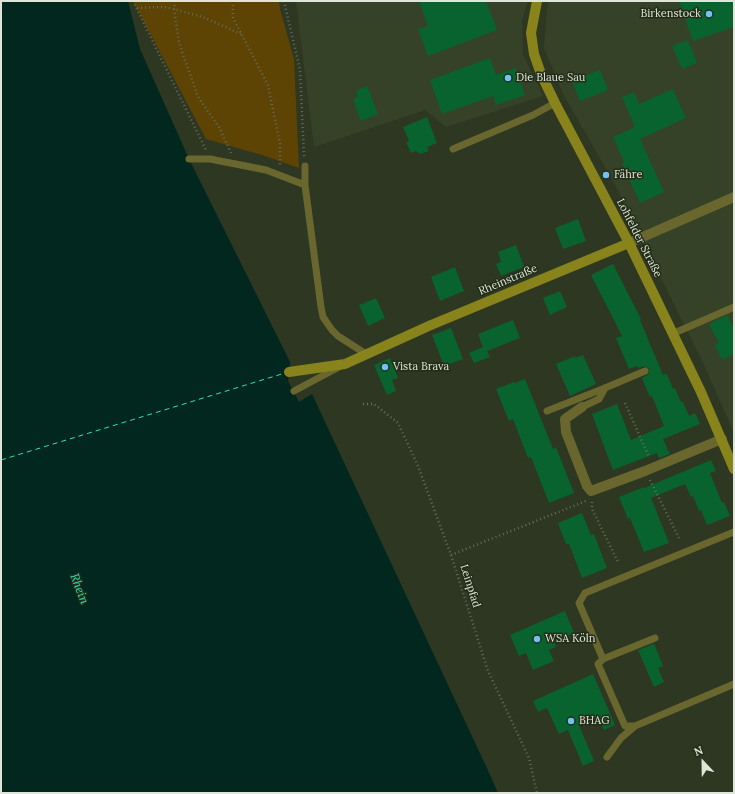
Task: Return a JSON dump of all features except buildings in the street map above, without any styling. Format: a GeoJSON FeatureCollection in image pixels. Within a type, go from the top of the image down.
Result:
{"type":"FeatureCollection","features":[{"type":"Feature","properties":{"kind":"street","name":"Lohfelder Straße"},"geometry":{"type":"LineString","coordinates":[[537,1],[530,33],[532,47],[541,74],[629,243],[701,392],[734,469]]}},
{"type":"Feature","properties":{"kind":"street","name":"Rheinstraße"},"geometry":{"type":"LineString","coordinates":[[289,372],[345,364],[431,325],[629,243],[734,197]]}},
{"type":"Feature","properties":{"kind":"street"},"geometry":{"type":"LineString","coordinates":[[582,407],[565,419],[566,432],[587,486],[592,491],[722,439]]}},
{"type":"Feature","properties":{"kind":"lane"},"geometry":{"type":"LineString","coordinates":[[453,149],[534,115],[555,103]]}},
{"type":"Feature","properties":{"kind":"lane"},"geometry":{"type":"LineString","coordinates":[[190,159],[210,160],[266,170],[280,174],[305,185]]}},
{"type":"Feature","properties":{"kind":"lane"},"geometry":{"type":"LineString","coordinates":[[304,166],[320,307],[323,316],[332,330],[338,336],[366,354]]}},
{"type":"Feature","properties":{"kind":"lane"},"geometry":{"type":"LineString","coordinates":[[672,334],[734,307]]}},
{"type":"Feature","properties":{"kind":"lane"},"geometry":{"type":"LineString","coordinates":[[294,391],[345,364]]}},
{"type":"Feature","properties":{"kind":"lane"},"geometry":{"type":"LineString","coordinates":[[547,411],[645,370]]}},
{"type":"Feature","properties":{"kind":"lane"},"geometry":{"type":"LineString","coordinates":[[582,407],[600,399],[605,388]]}},
{"type":"Feature","properties":{"kind":"lane"},"geometry":{"type":"LineString","coordinates":[[603,660],[579,603],[585,593],[734,532]]}},
{"type":"Feature","properties":{"kind":"lane"},"geometry":{"type":"LineString","coordinates":[[635,726],[625,726],[598,664],[603,660],[655,638]]}},
{"type":"Feature","properties":{"kind":"lane"},"geometry":{"type":"LineString","coordinates":[[607,756],[621,738],[635,726],[734,684]]}},
{"type":"Feature","properties":{"kind":"path"},"geometry":{"type":"LineString","coordinates":[[133,1],[210,160]]}},
{"type":"Feature","properties":{"kind":"path"},"geometry":{"type":"LineString","coordinates":[[175,1],[174,9],[179,43],[198,97],[219,127],[237,164]]}},
{"type":"Feature","properties":{"kind":"path"},"geometry":{"type":"LineString","coordinates":[[233,1],[233,18],[268,85],[280,144],[280,174]]}},
{"type":"Feature","properties":{"kind":"path"},"geometry":{"type":"LineString","coordinates":[[284,1],[300,70],[304,166]]}},
{"type":"Feature","properties":{"kind":"path"},"geometry":{"type":"LineString","coordinates":[[137,8],[163,7],[174,9],[203,17],[241,34]]}},
{"type":"Feature","properties":{"kind":"path"},"geometry":{"type":"LineString","coordinates":[[625,403],[649,468],[679,538]]}},
{"type":"Feature","properties":{"kind":"path","name":"Leinpfad"},"geometry":{"type":"LineString","coordinates":[[363,404],[374,404],[398,423],[418,466],[451,555],[488,671],[529,758],[538,793]]}},
{"type":"Feature","properties":{"kind":"path"},"geometry":{"type":"LineString","coordinates":[[451,555],[586,502],[592,491]]}},
{"type":"Feature","properties":{"kind":"path"},"geometry":{"type":"LineString","coordinates":[[592,491],[592,509],[618,562]]}},
{"type":"Feature","properties":{"kind":"shaded area"},"geometry":{"type":"Polygon","coordinates":[[[133,1],[279,1],[294,59],[299,168],[262,155],[206,139],[133,1]]]}},
{"type":"Feature","properties":{"kind":"shaded area"},"geometry":{"type":"Polygon","coordinates":[[[296,1],[528,1],[522,21],[523,54],[543,96],[446,127],[425,110],[314,147],[296,1]]]}},
{"type":"Feature","properties":{"kind":"shaded area"},"geometry":{"type":"Polygon","coordinates":[[[549,1],[734,1],[734,433],[704,365],[613,181],[562,92],[544,48],[549,1]]]}},
{"type":"Feature","properties":{"kind":"water","name":"Rhein"},"geometry":{"type":"Polygon","coordinates":[[[1,1],[128,1],[140,49],[189,159],[290,362],[288,381],[299,402],[312,394],[498,793],[1,793],[1,1]]]}},
{"type":"Feature","properties":{"kind":"ferry route"},"geometry":{"type":"LineString","coordinates":[[1,460],[285,373]]}},
{"type":"Feature","properties":{"kind":"place","name":"Birkenstock"},"geometry":{"type":"Point","coordinates":[709,14]}},
{"type":"Feature","properties":{"kind":"place","name":"Die Blaue Sau"},"geometry":{"type":"Point","coordinates":[508,78]}},
{"type":"Feature","properties":{"kind":"place","name":"Fähre"},"geometry":{"type":"Point","coordinates":[606,175]}},
{"type":"Feature","properties":{"kind":"place","name":"Vista Brava"},"geometry":{"type":"Point","coordinates":[385,367]}},
{"type":"Feature","properties":{"kind":"place","name":"WSA Köln"},"geometry":{"type":"Point","coordinates":[537,639]}},
{"type":"Feature","properties":{"kind":"place","name":"BHAG"},"geometry":{"type":"Point","coordinates":[571,721]}}]}
